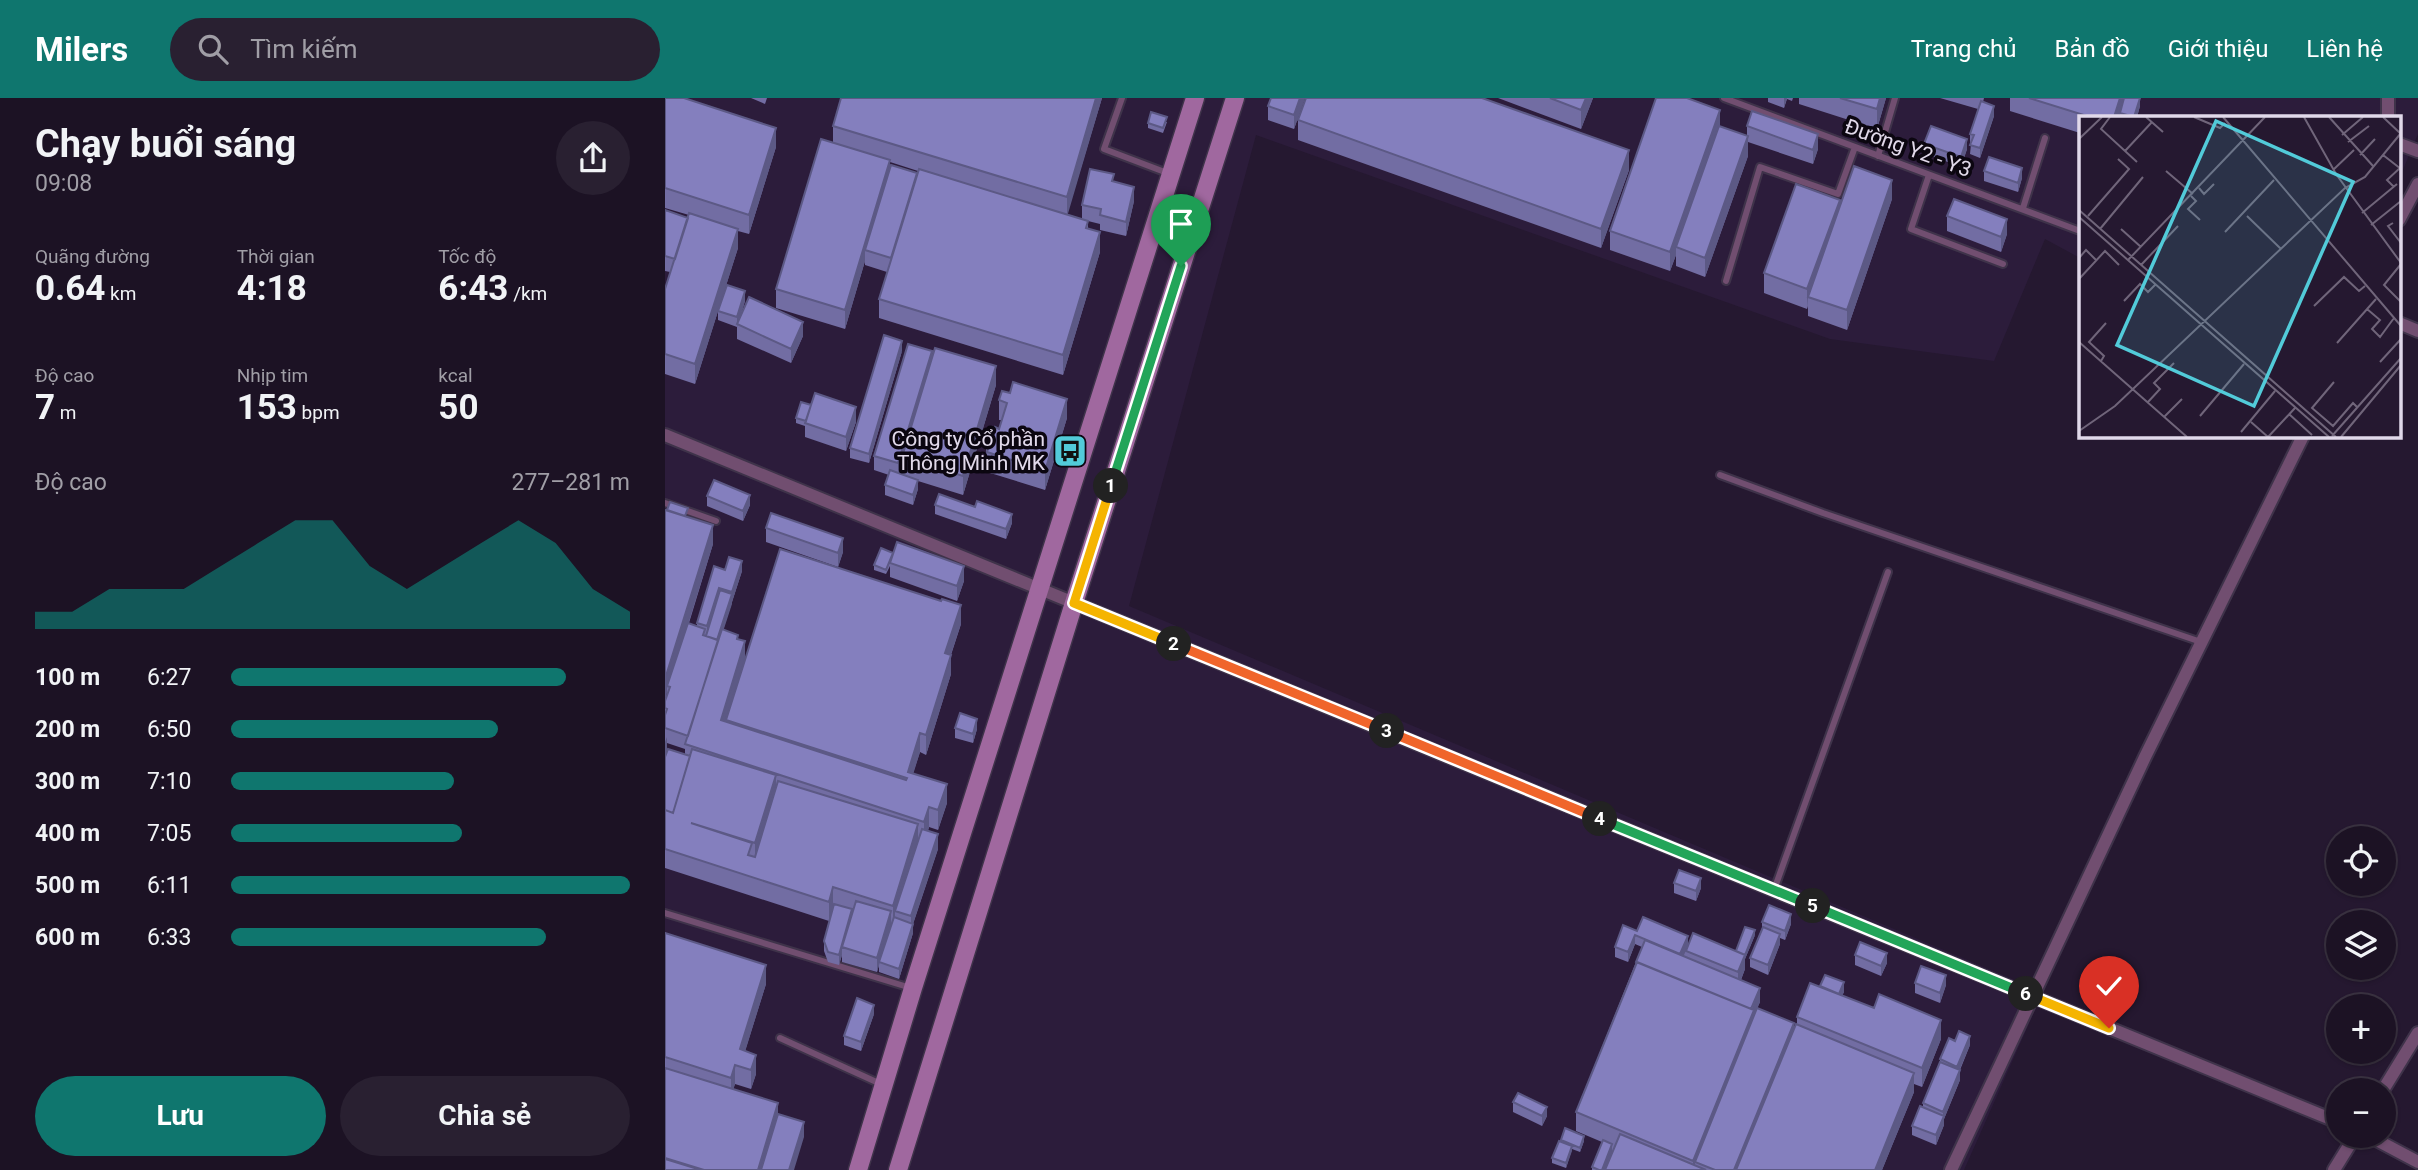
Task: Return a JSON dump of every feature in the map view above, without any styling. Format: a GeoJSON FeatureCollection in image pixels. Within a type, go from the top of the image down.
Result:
{"type":"FeatureCollection","features":[{"type":"Feature","properties":{"kind":"street"},"geometry":{"type":"LineString","coordinates":[[858,1170],[1038,589],[1195,98]]}},
{"type":"Feature","properties":{"kind":"street"},"geometry":{"type":"LineString","coordinates":[[898,1170],[1074,603],[1235,98]]}},
{"type":"Feature","properties":{"kind":"street"},"geometry":{"type":"LineString","coordinates":[[2388,98],[2388,116]]}},
{"type":"Feature","properties":{"kind":"street"},"geometry":{"type":"LineString","coordinates":[[2401,145],[2418,151]]}},
{"type":"Feature","properties":{"kind":"street"},"geometry":{"type":"LineString","coordinates":[[2401,216],[2418,184]]}},
{"type":"Feature","properties":{"kind":"street"},"geometry":{"type":"LineString","coordinates":[[2401,324],[2418,331]]}},
{"type":"Feature","properties":{"kind":"street"},"geometry":{"type":"LineString","coordinates":[[665,435],[2326,1117]]}},
{"type":"Feature","properties":{"kind":"street"},"geometry":{"type":"LineString","coordinates":[[1951,1170],[2201,643],[2302,438]]}},
{"type":"Feature","properties":{"kind":"street"},"geometry":{"type":"LineString","coordinates":[[2390,1078],[2418,1033]]}},
{"type":"Feature","properties":{"kind":"street"},"geometry":{"type":"LineString","coordinates":[[2334,1170],[2348,1148]]}},
{"type":"Feature","properties":{"kind":"street"},"geometry":{"type":"LineString","coordinates":[[2392,1148],[2418,1162]]}},
{"type":"Feature","properties":{"kind":"lane"},"geometry":{"type":"LineString","coordinates":[[1122,98],[1104,149],[1170,174]]}},
{"type":"Feature","properties":{"kind":"lane","name":"Đường Y2 - Y3"},"geometry":{"type":"LineString","coordinates":[[1724,98],[2079,231]]}},
{"type":"Feature","properties":{"kind":"lane"},"geometry":{"type":"LineString","coordinates":[[1878,156],[1895,98]]}},
{"type":"Feature","properties":{"kind":"lane"},"geometry":{"type":"LineString","coordinates":[[2023,208],[2045,138]]}},
{"type":"Feature","properties":{"kind":"lane"},"geometry":{"type":"LineString","coordinates":[[1726,281],[1760,167],[1838,194],[1855,147]]}},
{"type":"Feature","properties":{"kind":"lane"},"geometry":{"type":"LineString","coordinates":[[1929,175],[1911,229],[2003,264]]}},
{"type":"Feature","properties":{"kind":"lane"},"geometry":{"type":"LineString","coordinates":[[1720,475],[2201,643]]}},
{"type":"Feature","properties":{"kind":"lane"},"geometry":{"type":"LineString","coordinates":[[665,503],[716,521]]}},
{"type":"Feature","properties":{"kind":"lane"},"geometry":{"type":"LineString","coordinates":[[1774,890],[1888,572]]}},
{"type":"Feature","properties":{"kind":"lane"},"geometry":{"type":"LineString","coordinates":[[665,913],[913,988]]}},
{"type":"Feature","properties":{"kind":"lane"},"geometry":{"type":"LineString","coordinates":[[779,1038],[885,1086]]}},
{"type":"Feature","properties":{"kind":"shaded area"},"geometry":{"type":"Polygon","coordinates":[[[665,98],[2418,98],[2418,134],[2401,174],[2401,116],[2079,116],[2079,257],[2045,239],[1994,361],[1830,339],[1256,135],[1129,606],[2043,992],[1964,1170],[665,1170],[665,98]]]}},
{"type":"Feature","properties":{"kind":"building"},"geometry":{"type":"Polygon","coordinates":[[[665,98],[684,98],[776,128],[749,215],[665,188],[665,98]]]}},
{"type":"Feature","properties":{"kind":"building"},"geometry":{"type":"Polygon","coordinates":[[[841,98],[1096,98],[1067,197],[833,126],[841,98]]]}},
{"type":"Feature","properties":{"kind":"building"},"geometry":{"type":"Polygon","coordinates":[[[1271,98],[1300,98],[1294,115],[1268,106],[1271,98]]]}},
{"type":"Feature","properties":{"kind":"building"},"geometry":{"type":"Polygon","coordinates":[[[1306,98],[1482,98],[1629,150],[1601,229],[1298,120],[1306,98]]]}},
{"type":"Feature","properties":{"kind":"building"},"geometry":{"type":"Polygon","coordinates":[[[1550,98],[1586,98],[1581,110],[1550,98]]]}},
{"type":"Feature","properties":{"kind":"building"},"geometry":{"type":"Polygon","coordinates":[[[1656,98],[1687,98],[1720,110],[1670,252],[1610,231],[1656,98]]]}},
{"type":"Feature","properties":{"kind":"building"},"geometry":{"type":"Polygon","coordinates":[[[1840,98],[1880,98],[1877,109],[1840,98]]]}},
{"type":"Feature","properties":{"kind":"building"},"geometry":{"type":"Polygon","coordinates":[[[2029,98],[2120,98],[2114,116],[2087,116],[2029,98]]]}},
{"type":"Feature","properties":{"kind":"building"},"geometry":{"type":"Polygon","coordinates":[[[2124,98],[2140,98],[2134,116],[2120,113],[2124,98]]]}},
{"type":"Feature","properties":{"kind":"building"},"geometry":{"type":"Polygon","coordinates":[[[1981,101],[1994,106],[1980,148],[1970,145],[1974,135],[1970,134],[1981,101]]]}},
{"type":"Feature","properties":{"kind":"building"},"geometry":{"type":"Polygon","coordinates":[[[1752,111],[1818,134],[1813,150],[1747,126],[1752,111]]]}},
{"type":"Feature","properties":{"kind":"building"},"geometry":{"type":"Polygon","coordinates":[[[1151,112],[1167,117],[1163,128],[1148,123],[1151,112]]]}},
{"type":"Feature","properties":{"kind":"building"},"geometry":{"type":"Polygon","coordinates":[[[1719,126],[1748,136],[1705,258],[1676,247],[1719,126]]]}},
{"type":"Feature","properties":{"kind":"building"},"geometry":{"type":"Polygon","coordinates":[[[1931,126],[1967,139],[1961,157],[1924,144],[1931,126]]]}},
{"type":"Feature","properties":{"kind":"building"},"geometry":{"type":"Polygon","coordinates":[[[821,139],[890,160],[845,310],[776,289],[821,139]]]}},
{"type":"Feature","properties":{"kind":"building"},"geometry":{"type":"Polygon","coordinates":[[[1989,157],[2022,168],[2018,183],[1984,171],[1989,157]]]}},
{"type":"Feature","properties":{"kind":"building"},"geometry":{"type":"Polygon","coordinates":[[[891,165],[917,173],[891,258],[865,250],[891,165]]]}},
{"type":"Feature","properties":{"kind":"building"},"geometry":{"type":"Polygon","coordinates":[[[1854,166],[1892,180],[1847,310],[1808,297],[1854,166]]]}},
{"type":"Feature","properties":{"kind":"building"},"geometry":{"type":"Polygon","coordinates":[[[919,169],[1088,221],[1086,228],[1100,232],[1063,355],[879,299],[919,169]]]}},
{"type":"Feature","properties":{"kind":"building"},"geometry":{"type":"Polygon","coordinates":[[[1090,169],[1114,174],[1112,181],[1134,187],[1126,222],[1100,215],[1101,209],[1082,205],[1090,169]]]}},
{"type":"Feature","properties":{"kind":"building"},"geometry":{"type":"Polygon","coordinates":[[[1796,184],[1840,200],[1807,289],[1764,273],[1796,184]]]}},
{"type":"Feature","properties":{"kind":"building"},"geometry":{"type":"Polygon","coordinates":[[[1954,199],[2007,219],[2001,237],[1947,216],[1954,199]]]}},
{"type":"Feature","properties":{"kind":"building"},"geometry":{"type":"Polygon","coordinates":[[[665,210],[688,218],[675,259],[665,256],[665,210]]]}},
{"type":"Feature","properties":{"kind":"building"},"geometry":{"type":"Polygon","coordinates":[[[689,213],[738,229],[695,364],[665,354],[665,289],[689,213]]]}},
{"type":"Feature","properties":{"kind":"building"},"geometry":{"type":"Polygon","coordinates":[[[727,285],[745,291],[737,317],[718,311],[727,285]]]}},
{"type":"Feature","properties":{"kind":"building"},"geometry":{"type":"Polygon","coordinates":[[[749,297],[803,322],[791,349],[737,324],[749,297]]]}},
{"type":"Feature","properties":{"kind":"building"},"geometry":{"type":"Polygon","coordinates":[[[884,335],[902,341],[869,454],[850,448],[884,335]]]}},
{"type":"Feature","properties":{"kind":"building"},"geometry":{"type":"Polygon","coordinates":[[[908,344],[932,351],[898,463],[874,456],[908,344]]]}},
{"type":"Feature","properties":{"kind":"building"},"geometry":{"type":"Polygon","coordinates":[[[935,348],[996,366],[963,476],[902,457],[935,348]]]}},
{"type":"Feature","properties":{"kind":"building"},"geometry":{"type":"Polygon","coordinates":[[[1013,382],[1067,399],[1045,471],[987,452],[989,435],[992,436],[995,427],[999,429],[1007,403],[999,400],[1002,391],[1010,393],[1013,382]]]}},
{"type":"Feature","properties":{"kind":"building"},"geometry":{"type":"Polygon","coordinates":[[[815,393],[856,407],[846,437],[805,423],[815,393]]]}},
{"type":"Feature","properties":{"kind":"building"},"geometry":{"type":"Polygon","coordinates":[[[801,402],[811,405],[806,421],[796,418],[801,402]]]}},
{"type":"Feature","properties":{"kind":"building"},"geometry":{"type":"Polygon","coordinates":[[[890,470],[918,480],[913,495],[885,485],[890,470]]]}},
{"type":"Feature","properties":{"kind":"building"},"geometry":{"type":"Polygon","coordinates":[[[714,480],[750,495],[743,511],[707,496],[714,480]]]}},
{"type":"Feature","properties":{"kind":"building"},"geometry":{"type":"Polygon","coordinates":[[[939,494],[975,507],[977,501],[1012,514],[1006,529],[935,505],[939,494]]]}},
{"type":"Feature","properties":{"kind":"building"},"geometry":{"type":"Polygon","coordinates":[[[670,502],[688,508],[685,516],[667,510],[670,502]]]}},
{"type":"Feature","properties":{"kind":"building"},"geometry":{"type":"Polygon","coordinates":[[[665,510],[713,525],[665,679],[665,510]]]}},
{"type":"Feature","properties":{"kind":"building"},"geometry":{"type":"Polygon","coordinates":[[[771,513],[843,538],[838,553],[766,528],[771,513]]]}},
{"type":"Feature","properties":{"kind":"building"},"geometry":{"type":"Polygon","coordinates":[[[897,542],[964,566],[957,586],[890,563],[897,542]]]}},
{"type":"Feature","properties":{"kind":"building"},"geometry":{"type":"Polygon","coordinates":[[[881,548],[893,553],[886,570],[874,565],[881,548]]]}},
{"type":"Feature","properties":{"kind":"building"},"geometry":{"type":"Polygon","coordinates":[[[780,549],[961,605],[945,653],[951,655],[926,735],[920,733],[908,772],[947,784],[938,810],[929,807],[924,822],[685,744],[722,629],[745,641],[721,720],[906,780],[907,778],[726,720],[780,549]]]}},
{"type":"Feature","properties":{"kind":"building"},"geometry":{"type":"Polygon","coordinates":[[[729,557],[742,561],[732,592],[719,588],[707,626],[697,623],[714,566],[725,570],[729,557]]]}},
{"type":"Feature","properties":{"kind":"building"},"geometry":{"type":"Polygon","coordinates":[[[720,590],[732,594],[717,640],[706,636],[720,590]]]}},
{"type":"Feature","properties":{"kind":"building"},"geometry":{"type":"Polygon","coordinates":[[[688,623],[705,629],[703,635],[718,640],[688,736],[665,728],[665,701],[670,687],[667,686],[688,623]]]}},
{"type":"Feature","properties":{"kind":"building"},"geometry":{"type":"Polygon","coordinates":[[[960,713],[977,719],[973,734],[955,728],[960,713]]]}},
{"type":"Feature","properties":{"kind":"building"},"geometry":{"type":"Polygon","coordinates":[[[668,749],[690,756],[673,813],[665,810],[665,757],[668,749]]]}},
{"type":"Feature","properties":{"kind":"building"},"geometry":{"type":"Polygon","coordinates":[[[692,749],[776,775],[755,843],[691,823],[752,843],[748,855],[755,857],[778,781],[918,824],[893,906],[833,887],[829,902],[665,849],[665,810],[673,813],[692,749]]]}},
{"type":"Feature","properties":{"kind":"building"},"geometry":{"type":"Polygon","coordinates":[[[922,829],[938,834],[911,916],[895,911],[922,829]]]}},
{"type":"Feature","properties":{"kind":"building"},"geometry":{"type":"Polygon","coordinates":[[[1679,870],[1701,878],[1696,891],[1674,883],[1679,870]]]}},
{"type":"Feature","properties":{"kind":"building"},"geometry":{"type":"Polygon","coordinates":[[[856,901],[891,911],[877,958],[842,947],[856,901]]]}},
{"type":"Feature","properties":{"kind":"building"},"geometry":{"type":"Polygon","coordinates":[[[834,904],[852,909],[839,955],[828,952],[824,941],[834,904]]]}},
{"type":"Feature","properties":{"kind":"building"},"geometry":{"type":"Polygon","coordinates":[[[1769,905],[1791,914],[1785,931],[1762,922],[1769,905]]]}},
{"type":"Feature","properties":{"kind":"building"},"geometry":{"type":"Polygon","coordinates":[[[894,917],[913,924],[899,969],[879,962],[894,917]]]}},
{"type":"Feature","properties":{"kind":"building"},"geometry":{"type":"Polygon","coordinates":[[[1643,917],[1688,936],[1680,954],[1635,935],[1628,952],[1615,947],[1623,925],[1637,931],[1643,917]]]}},
{"type":"Feature","properties":{"kind":"building"},"geometry":{"type":"Polygon","coordinates":[[[1745,927],[1755,930],[1745,955],[1736,951],[1745,927]]]}},
{"type":"Feature","properties":{"kind":"building"},"geometry":{"type":"Polygon","coordinates":[[[1763,927],[1780,934],[1768,965],[1750,958],[1763,927]]]}},
{"type":"Feature","properties":{"kind":"building"},"geometry":{"type":"Polygon","coordinates":[[[665,933],[766,965],[740,1049],[756,1055],[751,1070],[735,1065],[731,1078],[665,1057],[665,933]]]}},
{"type":"Feature","properties":{"kind":"building"},"geometry":{"type":"Polygon","coordinates":[[[1693,933],[1745,955],[1738,972],[1686,951],[1693,933]]]}},
{"type":"Feature","properties":{"kind":"building"},"geometry":{"type":"Polygon","coordinates":[[[1645,940],[1760,988],[1751,1009],[1636,962],[1645,940]]]}},
{"type":"Feature","properties":{"kind":"building"},"geometry":{"type":"Polygon","coordinates":[[[1860,942],[1887,953],[1881,966],[1855,955],[1860,942]]]}},
{"type":"Feature","properties":{"kind":"building"},"geometry":{"type":"Polygon","coordinates":[[[1637,962],[1754,1010],[1693,1161],[1576,1112],[1637,962]]]}},
{"type":"Feature","properties":{"kind":"building"},"geometry":{"type":"Polygon","coordinates":[[[1921,966],[1946,975],[1940,993],[1915,983],[1921,966]]]}},
{"type":"Feature","properties":{"kind":"building"},"geometry":{"type":"Polygon","coordinates":[[[1825,975],[1844,982],[1839,994],[1820,986],[1825,975]]]}},
{"type":"Feature","properties":{"kind":"building"},"geometry":{"type":"Polygon","coordinates":[[[1810,983],[1874,1008],[1879,994],[1941,1020],[1922,1068],[1797,1017],[1810,983]]]}},
{"type":"Feature","properties":{"kind":"building"},"geometry":{"type":"Polygon","coordinates":[[[857,998],[874,1005],[861,1042],[844,1036],[857,998]]]}},
{"type":"Feature","properties":{"kind":"building"},"geometry":{"type":"Polygon","coordinates":[[[1757,1008],[1794,1023],[1734,1170],[1715,1170],[1695,1162],[1757,1008]]]}},
{"type":"Feature","properties":{"kind":"building"},"geometry":{"type":"Polygon","coordinates":[[[1796,1024],[1914,1073],[1875,1170],[1736,1170],[1796,1024]]]}},
{"type":"Feature","properties":{"kind":"building"},"geometry":{"type":"Polygon","coordinates":[[[1959,1031],[1970,1036],[1957,1067],[1940,1059],[1949,1038],[1955,1041],[1959,1031]]]}},
{"type":"Feature","properties":{"kind":"building"},"geometry":{"type":"Polygon","coordinates":[[[1940,1062],[1960,1070],[1943,1112],[1923,1103],[1940,1062]]]}},
{"type":"Feature","properties":{"kind":"building"},"geometry":{"type":"Polygon","coordinates":[[[665,1068],[778,1103],[758,1170],[704,1170],[665,1158],[665,1068]]]}},
{"type":"Feature","properties":{"kind":"building"},"geometry":{"type":"Polygon","coordinates":[[[1518,1093],[1547,1107],[1542,1116],[1513,1102],[1518,1093]]]}},
{"type":"Feature","properties":{"kind":"building"},"geometry":{"type":"Polygon","coordinates":[[[1920,1106],[1944,1116],[1936,1135],[1912,1126],[1920,1106]]]}},
{"type":"Feature","properties":{"kind":"building"},"geometry":{"type":"Polygon","coordinates":[[[778,1114],[804,1122],[789,1170],[761,1170],[778,1114]]]}},
{"type":"Feature","properties":{"kind":"building"},"geometry":{"type":"Polygon","coordinates":[[[1565,1128],[1584,1136],[1580,1148],[1561,1140],[1565,1128]]]}},
{"type":"Feature","properties":{"kind":"building"},"geometry":{"type":"Polygon","coordinates":[[[1620,1134],[1706,1170],[1605,1170],[1620,1134]]]}},
{"type":"Feature","properties":{"kind":"building"},"geometry":{"type":"Polygon","coordinates":[[[1603,1140],[1612,1144],[1602,1170],[1599,1170],[1592,1167],[1603,1140]]]}},
{"type":"Feature","properties":{"kind":"building"},"geometry":{"type":"Polygon","coordinates":[[[1559,1141],[1572,1146],[1566,1163],[1552,1158],[1559,1141]]]}},
{"type":"Feature","properties":{"kind":"building"},"geometry":{"type":"Polygon","coordinates":[[[665,1159],[701,1170],[665,1170],[665,1159]]]}},
{"type":"Feature","properties":{"kind":"place","name":"Công ty Cổ phần Thông Minh MK"},"geometry":{"type":"Point","coordinates":[1070,451]}},
{"type":"Feature","properties":{"kind":"route"},"geometry":{"type":"LineString","coordinates":[[1181,266],[1074,603],[2109,1028]]}}]}
